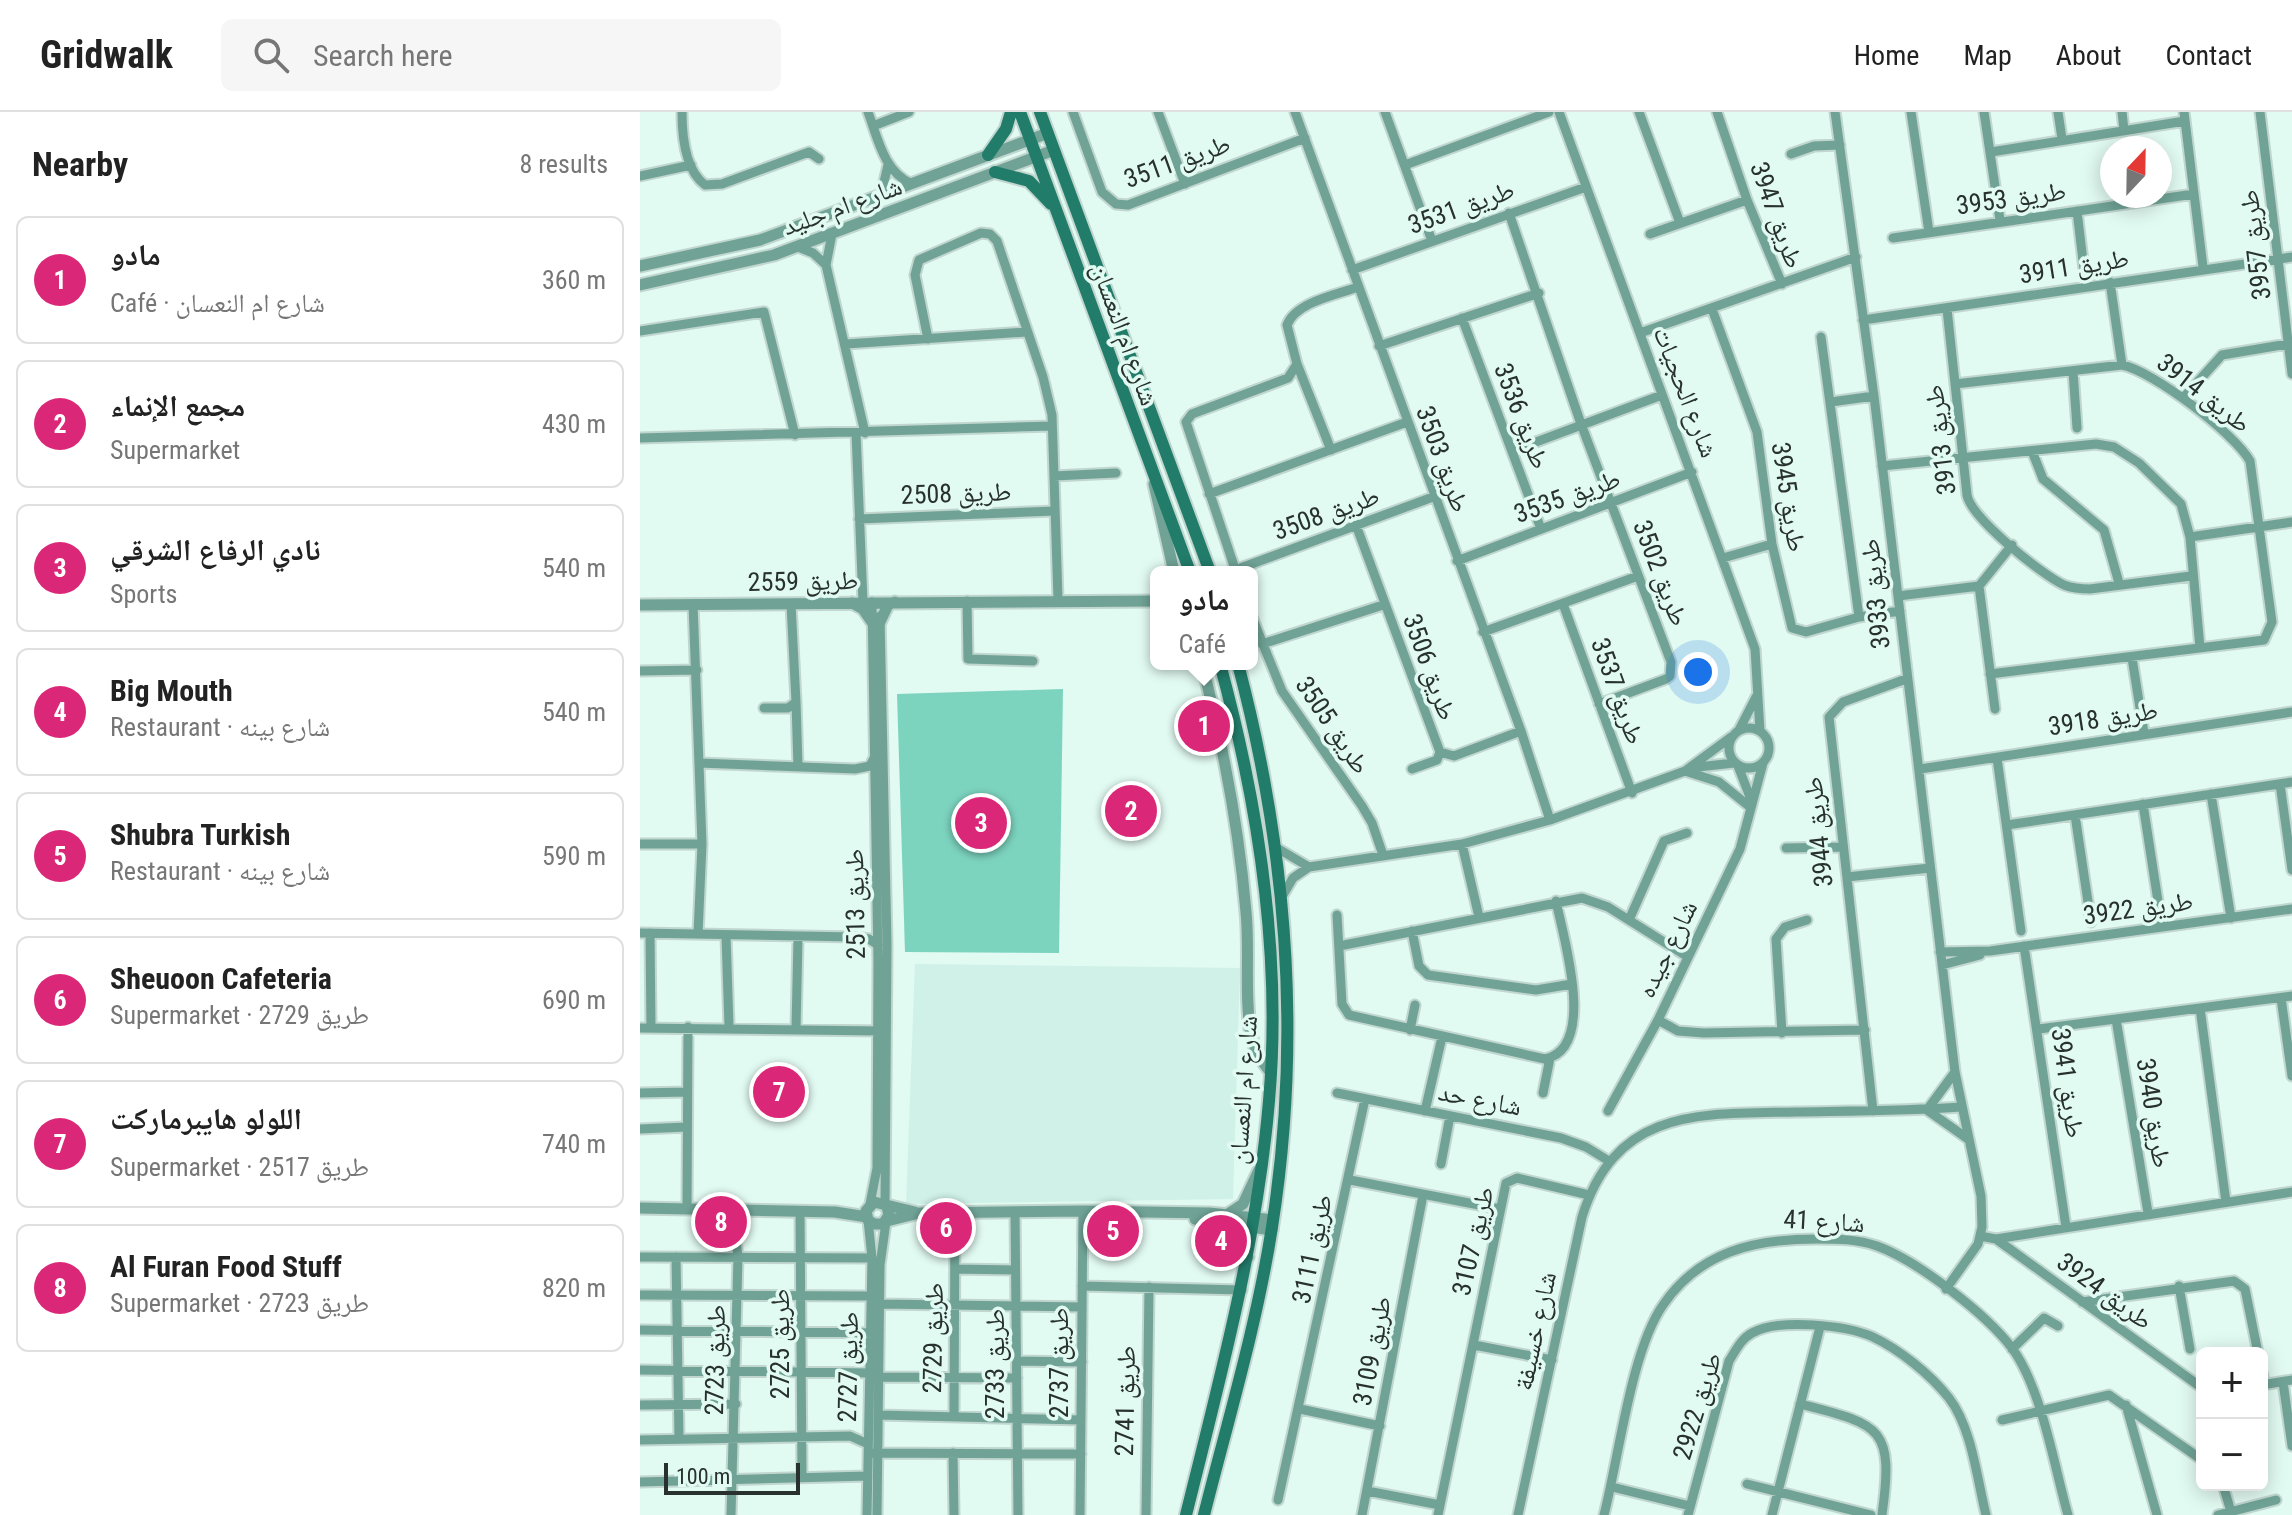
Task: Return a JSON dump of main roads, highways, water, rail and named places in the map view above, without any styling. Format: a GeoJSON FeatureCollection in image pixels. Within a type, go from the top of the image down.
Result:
{"type":"FeatureCollection","features":[{"type":"Feature","properties":{"kind":"main road"},"geometry":{"type":"LineString","coordinates":[[988,155],[1006,129],[1011,112]]}},
{"type":"Feature","properties":{"kind":"main road","name":"شارع ام النعسان"},"geometry":{"type":"LineString","coordinates":[[1020,112],[1188,566]]}},
{"type":"Feature","properties":{"kind":"main road","name":"شارع ام النعسان"},"geometry":{"type":"LineString","coordinates":[[1040,112],[1208,566]]}},
{"type":"Feature","properties":{"kind":"main road"},"geometry":{"type":"LineString","coordinates":[[995,172],[1029,181],[1056,209]]}},
{"type":"Feature","properties":{"kind":"main road","name":"شارع ام النعسان"},"geometry":{"type":"LineString","coordinates":[[1186,1515],[1242,1290],[1271,1073],[1270,992],[1258,843],[1221,670]]}},
{"type":"Feature","properties":{"kind":"main road","name":"شارع ام النعسان"},"geometry":{"type":"LineString","coordinates":[[1205,1514],[1272,1225],[1288,1049],[1283,895],[1277,848],[1239,670]]}},
{"type":"Feature","properties":{"kind":"place","name":"مادو"},"geometry":{"type":"Point","coordinates":[1204,726]}},
{"type":"Feature","properties":{"kind":"place","name":"مجمع الإنماء"},"geometry":{"type":"Point","coordinates":[1131,811]}},
{"type":"Feature","properties":{"kind":"place","name":"نادي الرفاع الشرقي"},"geometry":{"type":"Point","coordinates":[981,823]}},
{"type":"Feature","properties":{"kind":"place","name":"اللولو هايبرماركت"},"geometry":{"type":"Point","coordinates":[779,1092]}},
{"type":"Feature","properties":{"kind":"place","name":"Al Furan Food Stuff"},"geometry":{"type":"Point","coordinates":[721,1222]}},
{"type":"Feature","properties":{"kind":"place","name":"Sheuoon Cafeteria"},"geometry":{"type":"Point","coordinates":[946,1228]}},
{"type":"Feature","properties":{"kind":"place","name":"Shubra Turkish"},"geometry":{"type":"Point","coordinates":[1113,1231]}},
{"type":"Feature","properties":{"kind":"place","name":"Big Mouth"},"geometry":{"type":"Point","coordinates":[1221,1241]}}]}
